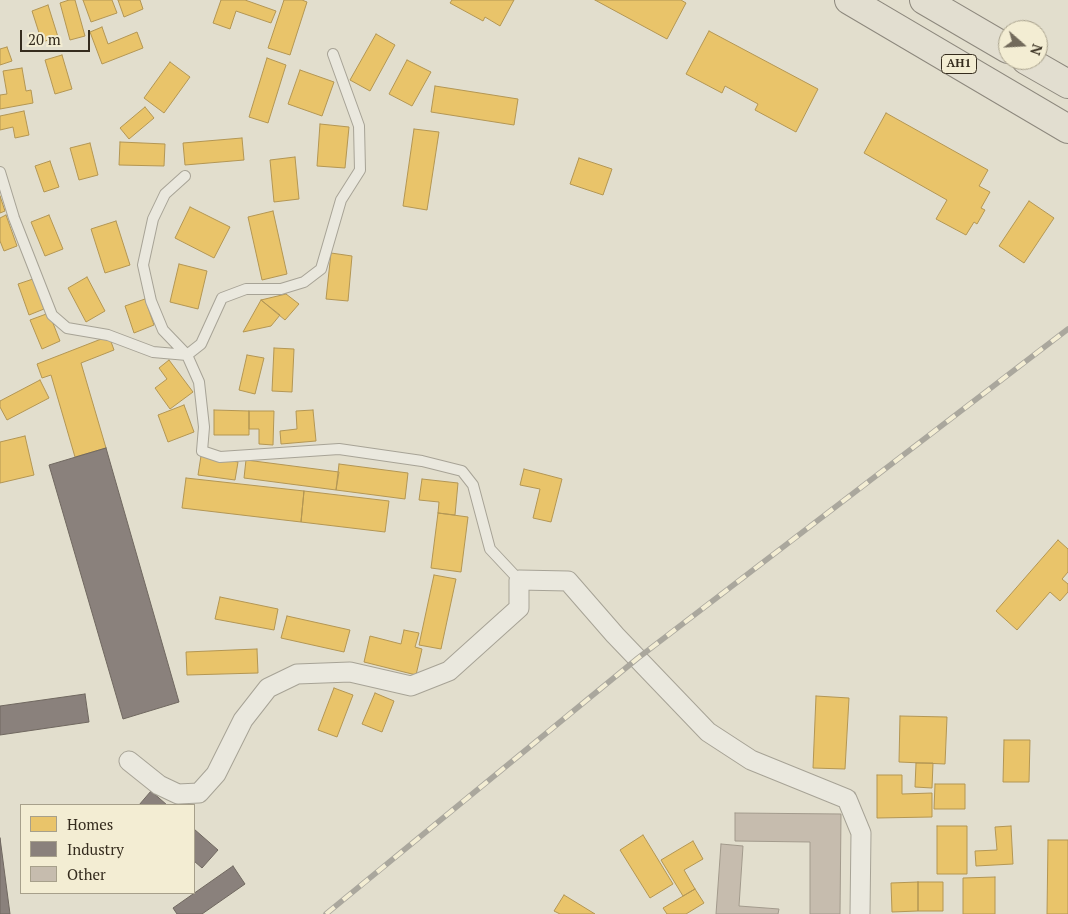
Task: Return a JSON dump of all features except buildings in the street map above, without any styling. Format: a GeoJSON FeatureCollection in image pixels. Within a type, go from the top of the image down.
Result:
{"type":"FeatureCollection","features":[{"type":"Feature","properties":{"kind":"main road","name":"AH1"},"geometry":{"type":"LineString","coordinates":[[849,0],[1068,129]]}},
{"type":"Feature","properties":{"kind":"main road","name":"AH1"},"geometry":{"type":"LineString","coordinates":[[924,0],[998,43]]}},
{"type":"Feature","properties":{"kind":"main road"},"geometry":{"type":"LineString","coordinates":[[1044,70],[1068,84]]}},
{"type":"Feature","properties":{"kind":"street"},"geometry":{"type":"LineString","coordinates":[[129,762],[159,785],[178,794],[199,793],[216,774],[243,720],[268,688],[297,674],[350,672],[411,686],[449,671],[519,608],[519,580],[568,581],[615,635],[708,732],[750,760],[847,798],[861,833],[860,914]]}},
{"type":"Feature","properties":{"kind":"lane"},"geometry":{"type":"LineString","coordinates":[[0,172],[14,218],[52,315],[67,328],[108,335],[153,352],[187,356],[201,344],[222,298],[246,289],[281,289],[304,282],[321,269],[341,200],[360,170],[359,126],[333,54]]}},
{"type":"Feature","properties":{"kind":"lane"},"geometry":{"type":"LineString","coordinates":[[185,176],[165,194],[153,219],[143,264],[150,302],[163,330],[187,356],[199,382],[204,427],[202,451],[220,456],[339,449],[422,461],[462,471],[474,485],[490,549],[519,580]]}},
{"type":"Feature","properties":{"kind":"railway"},"geometry":{"type":"LineString","coordinates":[[326,914],[638,658],[1068,329]]}}]}
